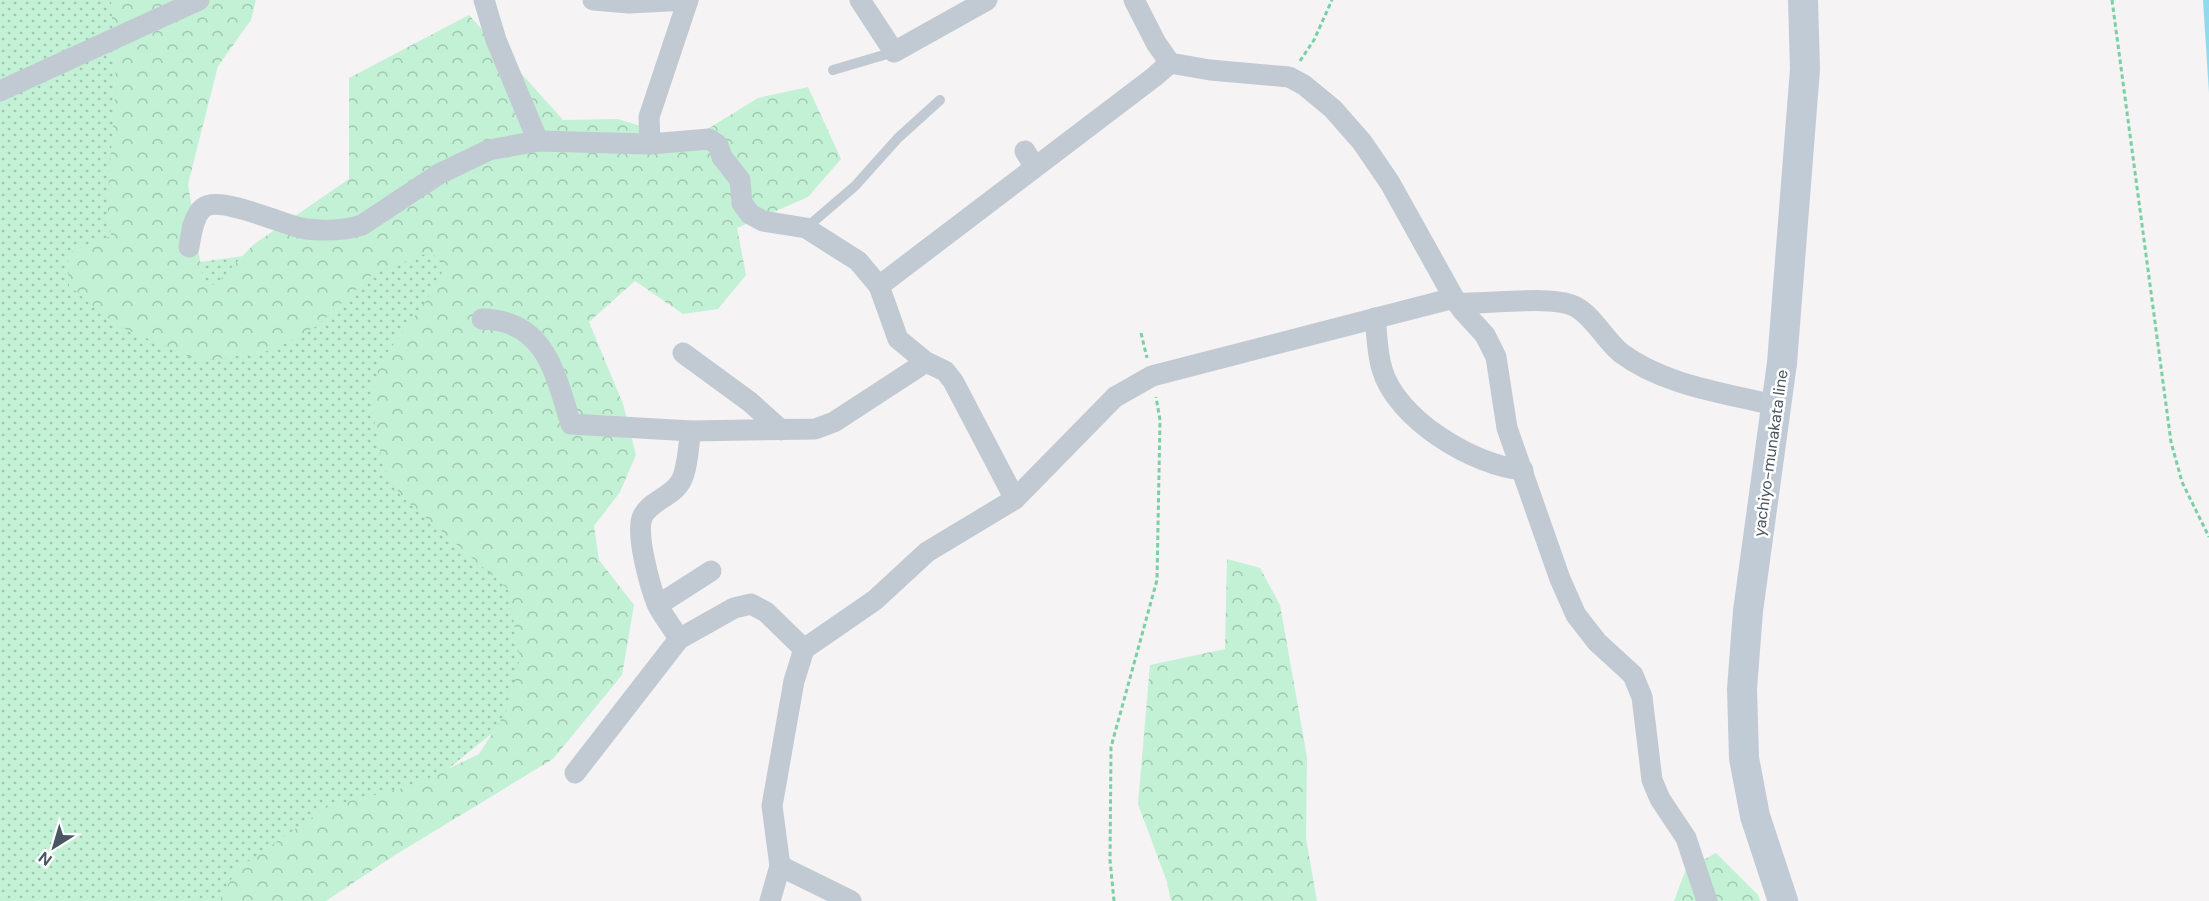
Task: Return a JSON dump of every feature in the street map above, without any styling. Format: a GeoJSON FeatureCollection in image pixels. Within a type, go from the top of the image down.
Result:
{"type":"FeatureCollection","features":[{"type":"Feature","properties":{"kind":"main road","name":"yachiyo-munakata line"},"geometry":{"type":"LineString","coordinates":[[1783,901],[1755,816],[1744,758],[1742,689],[1748,611],[1777,406],[1805,69],[1803,0]]}},
{"type":"Feature","properties":{"kind":"street"},"geometry":{"type":"LineString","coordinates":[[0,91],[199,0]]}},
{"type":"Feature","properties":{"kind":"street"},"geometry":{"type":"LineString","coordinates":[[484,0],[495,40],[538,141]]}},
{"type":"Feature","properties":{"kind":"street"},"geometry":{"type":"LineString","coordinates":[[592,0],[628,3],[688,0],[649,117],[650,144]]}},
{"type":"Feature","properties":{"kind":"street"},"geometry":{"type":"LineString","coordinates":[[860,0],[894,52],[987,0]]}},
{"type":"Feature","properties":{"kind":"street"},"geometry":{"type":"LineString","coordinates":[[1134,0],[1156,43],[1170,63],[1210,70],[1289,77],[1304,85],[1333,109],[1362,142],[1390,183],[1456,300],[1485,335],[1496,357],[1507,428],[1560,579],[1576,615],[1598,642],[1633,675],[1642,696],[1652,780],[1660,799],[1686,838],[1707,901]]}},
{"type":"Feature","properties":{"kind":"street"},"geometry":{"type":"LineString","coordinates":[[879,286],[1029,158],[1154,77],[1170,63]]}},
{"type":"Feature","properties":{"kind":"street"},"geometry":{"type":"LineString","coordinates":[[189,248],[195,221],[203,208],[217,203],[304,228],[349,229],[362,225],[465,159],[489,150],[538,141],[650,144],[709,139],[714,141],[722,157],[740,180],[742,203],[750,214],[763,222],[806,228],[858,261],[879,286],[898,339],[926,362],[945,371],[953,381],[1015,499]]}},
{"type":"Feature","properties":{"kind":"street"},"geometry":{"type":"LineString","coordinates":[[770,901],[780,866],[772,806],[794,681],[804,649],[875,600],[927,552],[1015,499],[1115,397],[1152,376],[1375,318],[1456,300],[1554,302],[1576,306],[1620,352],[1645,369],[1684,383],[1777,406]]}},
{"type":"Feature","properties":{"kind":"street"},"geometry":{"type":"LineString","coordinates":[[1375,318],[1382,370],[1400,400],[1434,433],[1459,451],[1501,468],[1523,470]]}},
{"type":"Feature","properties":{"kind":"street"},"geometry":{"type":"LineString","coordinates":[[482,319],[498,319],[523,328],[539,342],[554,370],[571,424],[691,431],[815,429],[834,422],[926,362]]}},
{"type":"Feature","properties":{"kind":"street"},"geometry":{"type":"LineString","coordinates":[[683,353],[750,402],[781,430]]}},
{"type":"Feature","properties":{"kind":"street"},"geometry":{"type":"LineString","coordinates":[[679,639],[658,605],[647,572],[642,519],[648,508],[667,497],[682,481],[691,431]]}},
{"type":"Feature","properties":{"kind":"street"},"geometry":{"type":"LineString","coordinates":[[658,605],[711,571]]}},
{"type":"Feature","properties":{"kind":"street"},"geometry":{"type":"LineString","coordinates":[[575,773],[679,639],[734,608],[751,604],[766,612],[804,649]]}},
{"type":"Feature","properties":{"kind":"street"},"geometry":{"type":"LineString","coordinates":[[780,866],[851,901]]}},
{"type":"Feature","properties":{"kind":"lane"},"geometry":{"type":"LineString","coordinates":[[833,70],[894,52]]}},
{"type":"Feature","properties":{"kind":"lane"},"geometry":{"type":"LineString","coordinates":[[806,228],[855,186],[898,138],[940,100]]}},
{"type":"Feature","properties":{"kind":"path"},"geometry":{"type":"LineString","coordinates":[[1289,77],[1314,40],[1332,0]]}},
{"type":"Feature","properties":{"kind":"path"},"geometry":{"type":"LineString","coordinates":[[2112,0],[2171,442],[2182,482],[2209,537]]}},
{"type":"Feature","properties":{"kind":"path"},"geometry":{"type":"LineString","coordinates":[[1114,901],[1110,860],[1111,747],[1157,580],[1160,420],[1141,333]]}},
{"type":"Feature","properties":{"kind":"green space"},"geometry":{"type":"Polygon","coordinates":[[[0,0],[148,0],[115,274],[451,227],[559,679],[285,901],[0,901],[0,0]]]}},
{"type":"Feature","properties":{"kind":"green space"},"geometry":{"type":"Polygon","coordinates":[[[111,0],[256,0],[251,20],[218,66],[188,184],[204,286],[216,284],[253,245],[349,179],[349,78],[469,15],[563,120],[618,119],[688,141],[758,98],[808,87],[841,159],[808,197],[737,228],[746,275],[718,309],[683,314],[635,281],[589,322],[623,404],[636,455],[620,492],[594,526],[599,560],[634,605],[622,675],[553,759],[395,855],[326,901],[219,901],[237,869],[329,806],[412,786],[479,754],[506,712],[520,658],[508,589],[401,496],[383,466],[370,399],[381,361],[426,301],[446,265],[430,252],[373,274],[317,326],[273,350],[202,362],[118,326],[69,286],[68,253],[111,236],[107,204],[116,86],[111,0]]]}},
{"type":"Feature","properties":{"kind":"green space"},"geometry":{"type":"Polygon","coordinates":[[[1227,559],[1260,568],[1280,605],[1307,757],[1306,839],[1317,901],[1171,901],[1167,882],[1138,804],[1150,665],[1225,649],[1227,559]]]}},
{"type":"Feature","properties":{"kind":"green space"},"geometry":{"type":"Polygon","coordinates":[[[1716,853],[1758,895],[1760,901],[1674,901],[1686,869],[1716,853]]]}},
{"type":"Feature","properties":{"kind":"water"},"geometry":{"type":"Polygon","coordinates":[[[2203,0],[2209,0],[2209,93],[2203,0]]]}}]}
